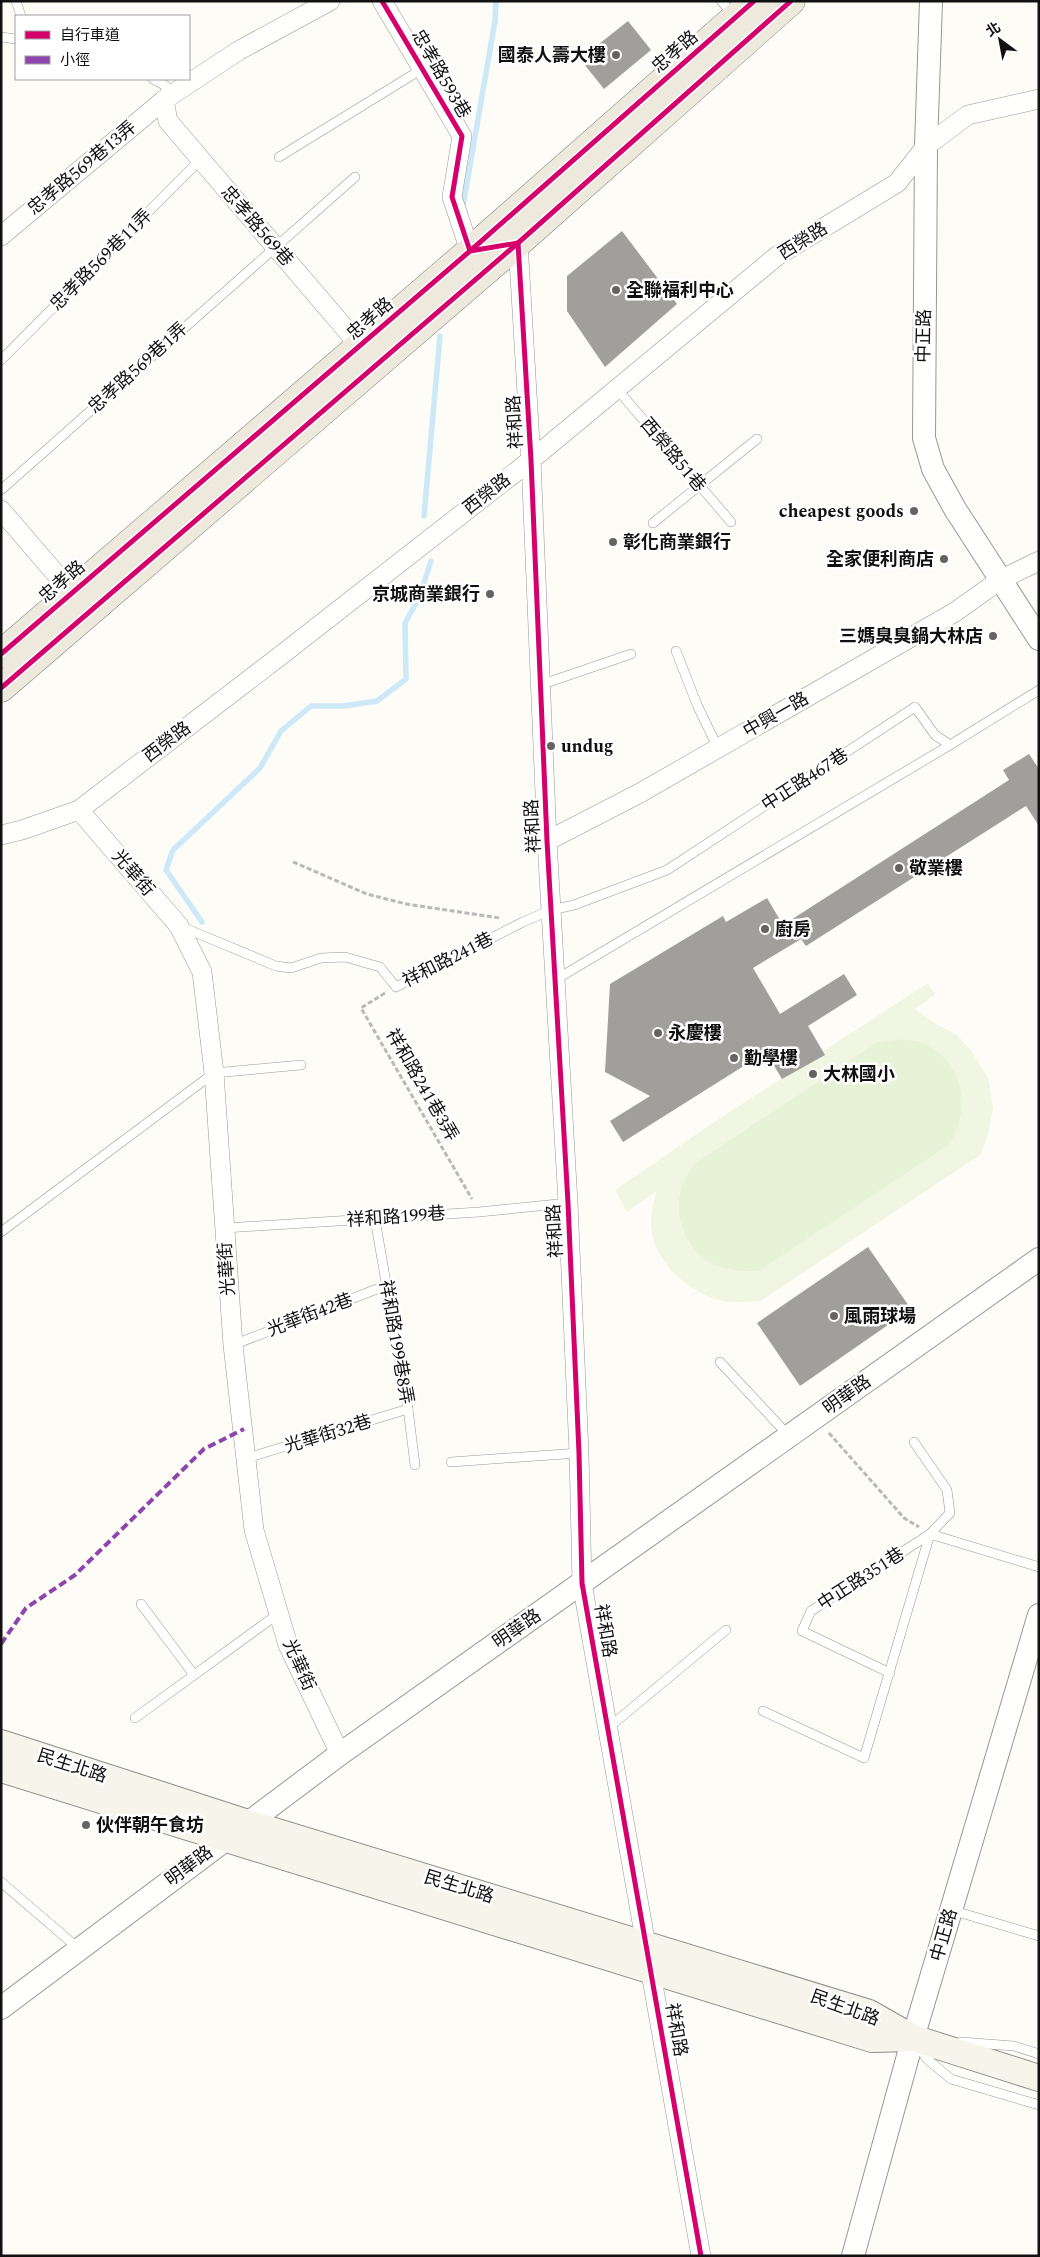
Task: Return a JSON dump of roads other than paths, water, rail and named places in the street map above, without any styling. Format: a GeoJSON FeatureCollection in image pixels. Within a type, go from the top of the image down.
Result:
{"type":"FeatureCollection","features":[{"type":"Feature","properties":{"kind":"main road","name":"忠孝路"},"geometry":{"type":"LineString","coordinates":[[1,688],[80,602],[360,346],[470,251],[692,72],[791,1]]}},
{"type":"Feature","properties":{"kind":"main road","name":"忠孝路"},"geometry":{"type":"LineString","coordinates":[[1,654],[80,602],[518,243],[692,72],[737,7]]}},
{"type":"Feature","properties":{"kind":"main road","name":"民生北路"},"geometry":{"type":"LineString","coordinates":[[1,1744],[248,1823],[869,2013],[913,2038],[1039,2078]]}},
{"type":"Feature","properties":{"kind":"main road","name":"民生北路"},"geometry":{"type":"LineString","coordinates":[[1,1769],[872,2039],[913,2038]]}},
{"type":"Feature","properties":{"kind":"street"},"geometry":{"type":"LineString","coordinates":[[164,100],[238,51],[330,1]]}},
{"type":"Feature","properties":{"kind":"street","name":"忠孝路593巷"},"geometry":{"type":"LineString","coordinates":[[382,1],[462,136],[452,198],[470,251]]}},
{"type":"Feature","properties":{"kind":"street","name":"中正路"},"geometry":{"type":"LineString","coordinates":[[931,1],[926,146],[924,438],[933,469],[955,510],[1039,638]]}},
{"type":"Feature","properties":{"kind":"street","name":"西榮路"},"geometry":{"type":"LineString","coordinates":[[1,835],[22,830],[78,810],[280,656],[531,460],[777,256],[897,184],[926,146],[968,115],[1039,99]]}},
{"type":"Feature","properties":{"kind":"street","name":"忠孝路569巷"},"geometry":{"type":"LineString","coordinates":[[164,100],[168,120],[200,160],[360,346]]}},
{"type":"Feature","properties":{"kind":"street","name":"忠孝路569巷13弄"},"geometry":{"type":"LineString","coordinates":[[1,236],[164,100]]}},
{"type":"Feature","properties":{"kind":"street"},"geometry":{"type":"LineString","coordinates":[[470,251],[518,243]]}},
{"type":"Feature","properties":{"kind":"street","name":"祥和路"},"geometry":{"type":"LineString","coordinates":[[518,243],[531,460],[547,841],[568,1203],[579,1453],[582,1582],[648,1944],[701,2256]]}},
{"type":"Feature","properties":{"kind":"street"},"geometry":{"type":"LineString","coordinates":[[1,510],[80,602]]}},
{"type":"Feature","properties":{"kind":"street","name":"中興一路"},"geometry":{"type":"LineString","coordinates":[[547,841],[640,793],[955,612],[1000,580],[1039,561]]}},
{"type":"Feature","properties":{"kind":"street","name":"光華街"},"geometry":{"type":"LineString","coordinates":[[78,810],[180,926],[202,972],[214,1073],[233,1345],[254,1530],[288,1645],[340,1754]]}},
{"type":"Feature","properties":{"kind":"street","name":"明華路"},"geometry":{"type":"LineString","coordinates":[[1,2008],[340,1754],[1039,1259]]}},
{"type":"Feature","properties":{"kind":"street","name":"中正路"},"geometry":{"type":"LineString","coordinates":[[853,2256],[913,2038],[1039,1615]]}},
{"type":"Feature","properties":{"kind":"lane"},"geometry":{"type":"LineString","coordinates":[[16,1],[21,15]]}},
{"type":"Feature","properties":{"kind":"lane"},"geometry":{"type":"LineString","coordinates":[[1,37],[15,40]]}},
{"type":"Feature","properties":{"kind":"lane"},"geometry":{"type":"LineString","coordinates":[[279,157],[422,68]]}},
{"type":"Feature","properties":{"kind":"lane"},"geometry":{"type":"LineString","coordinates":[[156,80],[166,86],[164,100]]}},
{"type":"Feature","properties":{"kind":"lane","name":"忠孝路569巷11弄"},"geometry":{"type":"LineString","coordinates":[[1,360],[200,160]]}},
{"type":"Feature","properties":{"kind":"lane","name":"忠孝路569巷1弄"},"geometry":{"type":"LineString","coordinates":[[1,490],[355,177]]}},
{"type":"Feature","properties":{"kind":"lane","name":"西榮路51巷"},"geometry":{"type":"LineString","coordinates":[[616,388],[731,522]]}},
{"type":"Feature","properties":{"kind":"lane"},"geometry":{"type":"LineString","coordinates":[[653,523],[757,439]]}},
{"type":"Feature","properties":{"kind":"lane"},"geometry":{"type":"LineString","coordinates":[[676,651],[698,707],[718,748]]}},
{"type":"Feature","properties":{"kind":"lane"},"geometry":{"type":"LineString","coordinates":[[540,685],[631,654]]}},
{"type":"Feature","properties":{"kind":"lane"},"geometry":{"type":"LineString","coordinates":[[555,980],[1039,690]]}},
{"type":"Feature","properties":{"kind":"lane","name":"中正路467巷"},"geometry":{"type":"LineString","coordinates":[[551,910],[574,905],[667,870],[915,707],[935,736],[950,745]]}},
{"type":"Feature","properties":{"kind":"lane","name":"祥和路241巷"},"geometry":{"type":"LineString","coordinates":[[180,926],[276,966],[291,968],[321,958],[345,957],[380,967],[396,987],[523,922],[551,910]]}},
{"type":"Feature","properties":{"kind":"lane"},"geometry":{"type":"LineString","coordinates":[[1,1232],[214,1073],[301,1065]]}},
{"type":"Feature","properties":{"kind":"lane","name":"祥和路199巷"},"geometry":{"type":"LineString","coordinates":[[224,1228],[479,1212],[568,1203]]}},
{"type":"Feature","properties":{"kind":"lane","name":"祥和路199巷8弄"},"geometry":{"type":"LineString","coordinates":[[375,1219],[408,1409],[415,1465]]}},
{"type":"Feature","properties":{"kind":"lane","name":"光華街42巷"},"geometry":{"type":"LineString","coordinates":[[233,1345],[387,1285]]}},
{"type":"Feature","properties":{"kind":"lane"},"geometry":{"type":"LineString","coordinates":[[720,1362],[789,1436]]}},
{"type":"Feature","properties":{"kind":"lane","name":"光華街32巷"},"geometry":{"type":"LineString","coordinates":[[247,1458],[408,1409]]}},
{"type":"Feature","properties":{"kind":"lane","name":"中正路351巷"},"geometry":{"type":"LineString","coordinates":[[890,1673],[802,1631],[811,1611],[930,1534],[950,1513],[947,1490],[914,1442]]}},
{"type":"Feature","properties":{"kind":"lane"},"geometry":{"type":"LineString","coordinates":[[451,1462],[579,1453]]}},
{"type":"Feature","properties":{"kind":"lane"},"geometry":{"type":"LineString","coordinates":[[763,1711],[864,1758],[930,1534],[1039,1567]]}},
{"type":"Feature","properties":{"kind":"lane"},"geometry":{"type":"LineString","coordinates":[[140,1604],[194,1675]]}},
{"type":"Feature","properties":{"kind":"lane"},"geometry":{"type":"LineString","coordinates":[[135,1718],[278,1614]]}},
{"type":"Feature","properties":{"kind":"lane"},"geometry":{"type":"LineString","coordinates":[[608,1728],[726,1630]]}},
{"type":"Feature","properties":{"kind":"lane"},"geometry":{"type":"LineString","coordinates":[[1,1882],[79,1949]]}},
{"type":"Feature","properties":{"kind":"lane"},"geometry":{"type":"LineString","coordinates":[[951,1910],[1039,1936]]}},
{"type":"Feature","properties":{"kind":"lane"},"geometry":{"type":"LineString","coordinates":[[913,2038],[1014,2046],[1039,2054]]}},
{"type":"Feature","properties":{"kind":"lane"},"geometry":{"type":"LineString","coordinates":[[913,2038],[928,2059],[951,2079],[1039,2105]]}},
{"type":"Feature","properties":{"kind":"waterway"},"geometry":{"type":"LineString","coordinates":[[463,206],[495,21],[496,1]]}},
{"type":"Feature","properties":{"kind":"waterway"},"geometry":{"type":"LineString","coordinates":[[424,516],[440,336]]}},
{"type":"Feature","properties":{"kind":"waterway"},"geometry":{"type":"LineString","coordinates":[[202,922],[166,870],[173,850],[260,768],[281,731],[311,706],[344,706],[377,701],[406,679],[405,623],[419,598],[431,561]]}},
{"type":"Feature","properties":{"kind":"place","name":"國泰人壽大樓"},"geometry":{"type":"Point","coordinates":[616,55]}},
{"type":"Feature","properties":{"kind":"place","name":"全聯福利中心"},"geometry":{"type":"Point","coordinates":[616,290]}},
{"type":"Feature","properties":{"kind":"place","name":"cheapest goods"},"geometry":{"type":"Point","coordinates":[914,511]}},
{"type":"Feature","properties":{"kind":"place","name":"彰化商業銀行"},"geometry":{"type":"Point","coordinates":[613,542]}},
{"type":"Feature","properties":{"kind":"place","name":"全家便利商店"},"geometry":{"type":"Point","coordinates":[944,559]}},
{"type":"Feature","properties":{"kind":"place","name":"京城商業銀行"},"geometry":{"type":"Point","coordinates":[490,594]}},
{"type":"Feature","properties":{"kind":"place","name":"三媽臭臭鍋大林店"},"geometry":{"type":"Point","coordinates":[993,636]}},
{"type":"Feature","properties":{"kind":"place","name":"undug"},"geometry":{"type":"Point","coordinates":[551,746]}},
{"type":"Feature","properties":{"kind":"place","name":"敬業樓"},"geometry":{"type":"Point","coordinates":[899,868]}},
{"type":"Feature","properties":{"kind":"place","name":"廚房"},"geometry":{"type":"Point","coordinates":[765,929]}},
{"type":"Feature","properties":{"kind":"place","name":"永慶樓"},"geometry":{"type":"Point","coordinates":[658,1033]}},
{"type":"Feature","properties":{"kind":"place","name":"勤學樓"},"geometry":{"type":"Point","coordinates":[734,1058]}},
{"type":"Feature","properties":{"kind":"place","name":"大林國小"},"geometry":{"type":"Point","coordinates":[813,1074]}},
{"type":"Feature","properties":{"kind":"place","name":"風雨球場"},"geometry":{"type":"Point","coordinates":[834,1316]}},
{"type":"Feature","properties":{"kind":"place","name":"伙伴朝午食坊"},"geometry":{"type":"Point","coordinates":[86,1825]}}]}
